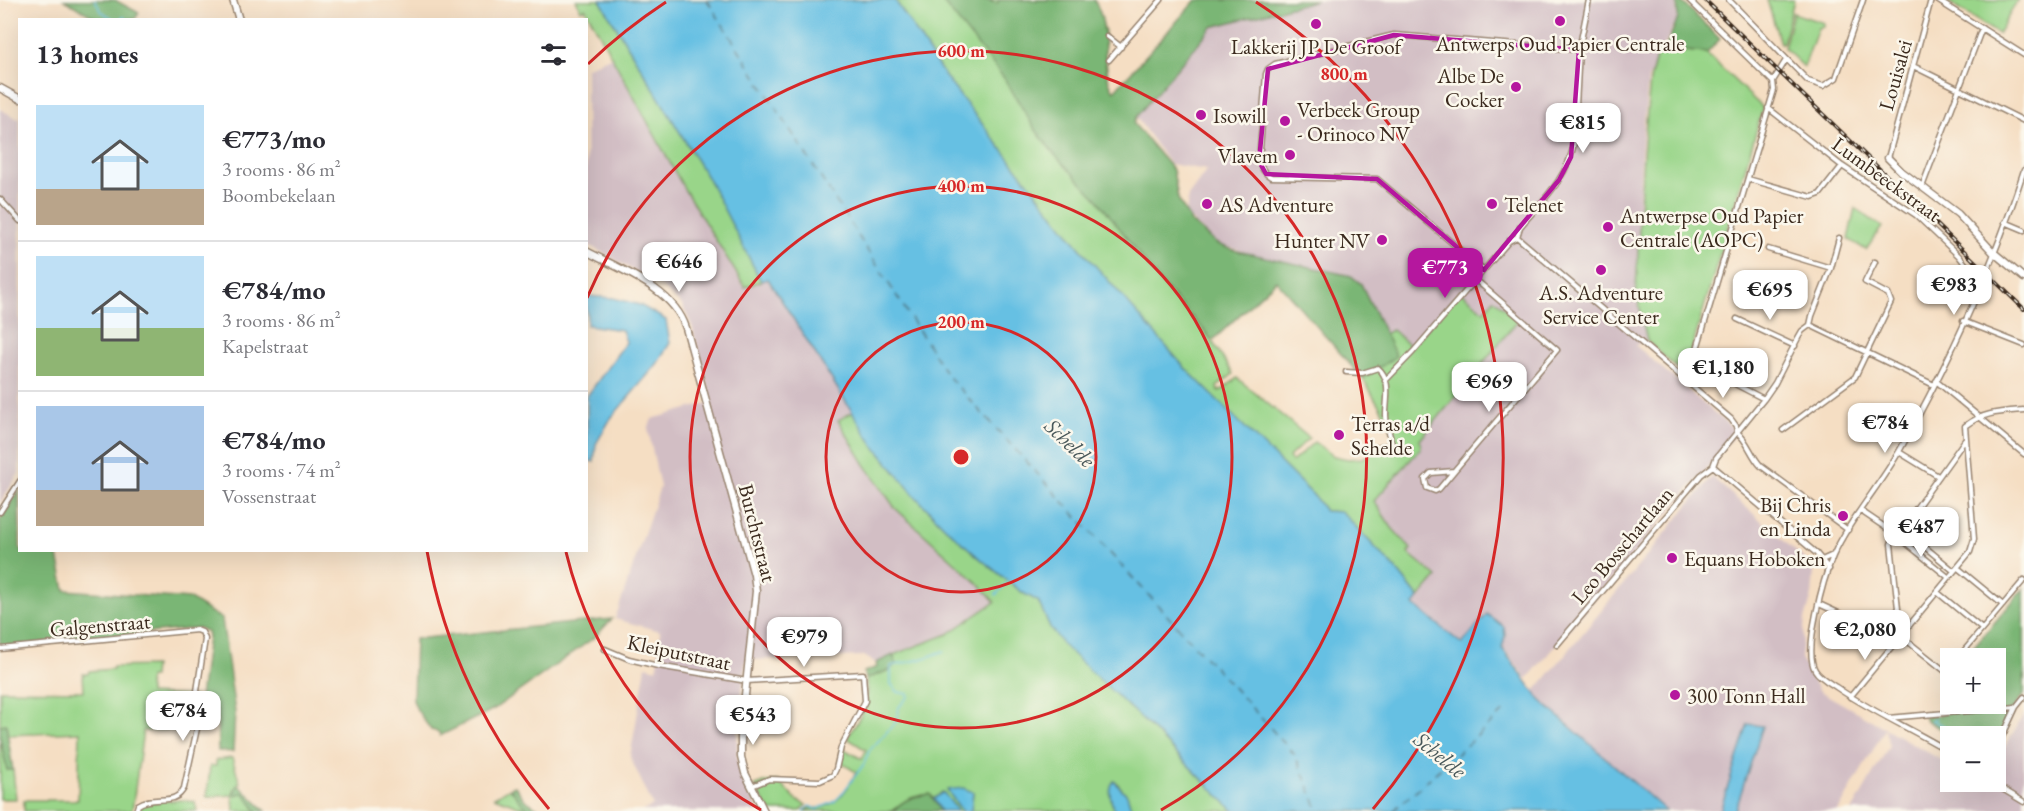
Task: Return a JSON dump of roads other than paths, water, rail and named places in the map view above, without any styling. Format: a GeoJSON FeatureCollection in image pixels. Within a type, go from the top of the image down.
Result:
{"type":"FeatureCollection","features":[{"type":"Feature","properties":{"kind":"main road"},"geometry":{"type":"LineString","coordinates":[[233,0],[238,18]]}},
{"type":"Feature","properties":{"kind":"main road"},"geometry":{"type":"LineString","coordinates":[[0,88],[18,98]]}},
{"type":"Feature","properties":{"kind":"main road"},"geometry":{"type":"LineString","coordinates":[[1888,158],[1921,188],[1958,214],[1993,252],[2024,279]]}},
{"type":"Feature","properties":{"kind":"main road","name":"Burchtstraat"},"geometry":{"type":"LineString","coordinates":[[588,252],[658,290],[677,308],[686,328],[751,564],[756,591],[741,733],[741,757],[745,773],[764,811]]}},
{"type":"Feature","properties":{"kind":"street"},"geometry":{"type":"LineString","coordinates":[[1109,60],[1161,0]]}},
{"type":"Feature","properties":{"kind":"street"},"geometry":{"type":"LineString","coordinates":[[1517,237],[1520,227],[1559,180],[1571,157],[1575,133],[1580,50],[1585,11],[1589,0]]}},
{"type":"Feature","properties":{"kind":"street"},"geometry":{"type":"LineString","coordinates":[[1689,0],[1773,81],[1774,86],[1694,359],[1696,364],[1764,399]]}},
{"type":"Feature","properties":{"kind":"street"},"geometry":{"type":"LineString","coordinates":[[1730,0],[1808,81],[1823,86],[1836,78],[1863,0]]}},
{"type":"Feature","properties":{"kind":"street","name":"Louisalei"},"geometry":{"type":"LineString","coordinates":[[1888,158],[1931,0]]}},
{"type":"Feature","properties":{"kind":"street"},"geometry":{"type":"LineString","coordinates":[[1937,0],[2024,55]]}},
{"type":"Feature","properties":{"kind":"street"},"geometry":{"type":"LineString","coordinates":[[1921,188],[1982,28]]}},
{"type":"Feature","properties":{"kind":"street"},"geometry":{"type":"LineString","coordinates":[[1484,270],[1377,179],[1271,177],[1266,174],[1259,161],[1268,69],[1275,63],[1394,35],[1580,50]]}},
{"type":"Feature","properties":{"kind":"street"},"geometry":{"type":"LineString","coordinates":[[1107,36],[1121,47]]}},
{"type":"Feature","properties":{"kind":"street"},"geometry":{"type":"LineString","coordinates":[[1773,81],[1786,60]]}},
{"type":"Feature","properties":{"kind":"street"},"geometry":{"type":"LineString","coordinates":[[1913,66],[2024,122]]}},
{"type":"Feature","properties":{"kind":"street","name":"Lumbeeckstraat"},"geometry":{"type":"LineString","coordinates":[[1768,108],[1842,166],[1916,215],[1959,256],[1982,282]]}},
{"type":"Feature","properties":{"kind":"street"},"geometry":{"type":"LineString","coordinates":[[1748,179],[1812,197],[1820,194],[1842,166]]}},
{"type":"Feature","properties":{"kind":"street"},"geometry":{"type":"LineString","coordinates":[[1940,747],[1850,697],[1819,675],[1813,665],[1811,653],[1812,631],[1833,555],[1899,452],[1935,383],[1982,282],[2024,170]]}},
{"type":"Feature","properties":{"kind":"street"},"geometry":{"type":"LineString","coordinates":[[0,199],[18,219]]}},
{"type":"Feature","properties":{"kind":"street"},"geometry":{"type":"LineString","coordinates":[[2005,222],[2024,230]]}},
{"type":"Feature","properties":{"kind":"street"},"geometry":{"type":"LineString","coordinates":[[1385,381],[1509,240],[1517,237]]}},
{"type":"Feature","properties":{"kind":"street"},"geometry":{"type":"LineString","coordinates":[[1517,237],[1731,419],[1755,461],[1848,530]]}},
{"type":"Feature","properties":{"kind":"street","name":"Leo Bosschartlaan"},"geometry":{"type":"LineString","coordinates":[[1557,645],[1701,475],[1713,466],[1716,458],[1764,399],[1802,331],[1810,325],[1831,268],[1839,238]]}},
{"type":"Feature","properties":{"kind":"street"},"geometry":{"type":"LineString","coordinates":[[1768,249],[1831,268]]}},
{"type":"Feature","properties":{"kind":"street"},"geometry":{"type":"LineString","coordinates":[[1783,430],[1855,377],[1891,302],[1888,294],[1865,282],[1875,262]]}},
{"type":"Feature","properties":{"kind":"street"},"geometry":{"type":"LineString","coordinates":[[1454,471],[1431,473],[1425,479],[1427,488],[1435,491],[1440,489],[1557,350],[1476,280]]}},
{"type":"Feature","properties":{"kind":"street"},"geometry":{"type":"LineString","coordinates":[[1737,319],[1795,346]]}},
{"type":"Feature","properties":{"kind":"street"},"geometry":{"type":"LineString","coordinates":[[1964,321],[2024,345]]}},
{"type":"Feature","properties":{"kind":"street"},"geometry":{"type":"LineString","coordinates":[[1810,325],[1935,383],[2024,454]]}},
{"type":"Feature","properties":{"kind":"street"},"geometry":{"type":"LineString","coordinates":[[1346,372],[1362,374],[1378,368],[1382,372],[1389,392],[1386,417],[1392,444],[1377,447]]}},
{"type":"Feature","properties":{"kind":"street"},"geometry":{"type":"LineString","coordinates":[[1850,697],[1970,552],[1974,539],[1965,426],[1978,416],[2024,410]]}},
{"type":"Feature","properties":{"kind":"street"},"geometry":{"type":"LineString","coordinates":[[1899,638],[1891,544],[1895,534],[1902,528],[1965,440]]}},
{"type":"Feature","properties":{"kind":"street"},"geometry":{"type":"LineString","coordinates":[[1899,452],[1938,476]]}},
{"type":"Feature","properties":{"kind":"street"},"geometry":{"type":"LineString","coordinates":[[1713,466],[1822,560],[1829,569]]}},
{"type":"Feature","properties":{"kind":"street"},"geometry":{"type":"LineString","coordinates":[[0,512],[18,484]]}},
{"type":"Feature","properties":{"kind":"street"},"geometry":{"type":"LineString","coordinates":[[1861,511],[1895,534],[1948,577]]}},
{"type":"Feature","properties":{"kind":"street"},"geometry":{"type":"LineString","coordinates":[[1902,528],[2003,605]]}},
{"type":"Feature","properties":{"kind":"street"},"geometry":{"type":"LineString","coordinates":[[1822,560],[1833,555]]}},
{"type":"Feature","properties":{"kind":"street"},"geometry":{"type":"LineString","coordinates":[[1966,648],[2024,580]]}},
{"type":"Feature","properties":{"kind":"street"},"geometry":{"type":"LineString","coordinates":[[1937,592],[1982,629]]}},
{"type":"Feature","properties":{"kind":"street"},"geometry":{"type":"LineString","coordinates":[[1819,604],[1899,638],[1940,666]]}},
{"type":"Feature","properties":{"kind":"street","name":"Galgenstraat"},"geometry":{"type":"LineString","coordinates":[[0,649],[197,630],[202,632],[205,639],[197,691],[198,724],[184,788],[176,799],[147,799],[138,805],[136,811]]}},
{"type":"Feature","properties":{"kind":"street","name":"Kleiputstraat"},"geometry":{"type":"LineString","coordinates":[[605,649],[629,659],[658,666],[747,681],[862,674],[866,693],[863,707],[841,747],[833,775],[820,781],[769,779],[752,786]]}},
{"type":"Feature","properties":{"kind":"street"},"geometry":{"type":"LineString","coordinates":[[2006,729],[2016,707],[2024,697]]}},
{"type":"Feature","properties":{"kind":"street"},"geometry":{"type":"LineString","coordinates":[[1887,718],[2016,707]]}},
{"type":"Feature","properties":{"kind":"street"},"geometry":{"type":"LineString","coordinates":[[2006,791],[2024,802]]}},
{"type":"Feature","properties":{"kind":"water","name":"Schelde"},"geometry":{"type":"Polygon","coordinates":[[[600,0],[895,0],[946,78],[1079,247],[1185,368],[1314,496],[1325,511],[1342,512],[1400,574],[1419,598],[1414,605],[1462,644],[1487,614],[1504,627],[1505,636],[1502,648],[1540,700],[1666,811],[1234,811],[1147,724],[1064,646],[1051,629],[1038,601],[1023,593],[944,526],[916,497],[872,443],[768,279],[761,281],[710,182],[600,0]]]}},
{"type":"Feature","properties":{"kind":"water"},"geometry":{"type":"Polygon","coordinates":[[[588,296],[613,298],[640,305],[666,320],[670,343],[657,364],[611,418],[596,444],[594,462],[588,460],[588,395],[626,342],[622,330],[588,325],[588,296]]]}},
{"type":"Feature","properties":{"kind":"water"},"geometry":{"type":"Polygon","coordinates":[[[1748,724],[1763,726],[1735,811],[1720,811],[1748,724]]]}},
{"type":"Feature","properties":{"kind":"water"},"geometry":{"type":"Polygon","coordinates":[[[1114,781],[1127,795],[1132,811],[1115,811],[1110,792],[1114,781]]]}},
{"type":"Feature","properties":{"kind":"water"},"geometry":{"type":"Polygon","coordinates":[[[963,788],[973,792],[971,811],[962,811],[947,790],[963,788]]]}},
{"type":"Feature","properties":{"kind":"water"},"geometry":{"type":"Polygon","coordinates":[[[943,792],[958,811],[941,811],[934,799],[943,792]]]}},
{"type":"Feature","properties":{"kind":"waterway"},"geometry":{"type":"LineString","coordinates":[[95,0],[101,11],[112,18]]}},
{"type":"Feature","properties":{"kind":"waterway"},"geometry":{"type":"LineString","coordinates":[[996,595],[1009,580]]}},
{"type":"Feature","properties":{"kind":"waterway"},"geometry":{"type":"LineString","coordinates":[[804,811],[809,806],[817,809],[834,802],[864,764],[869,751],[896,722],[899,707],[909,696],[898,692],[891,684],[891,666],[944,651]]}},
{"type":"Feature","properties":{"kind":"waterway"},"geometry":{"type":"LineString","coordinates":[[1936,718],[1931,720],[1943,726]]}},
{"type":"Feature","properties":{"kind":"railway"},"geometry":{"type":"LineString","coordinates":[[1705,0],[2024,309]]}},
{"type":"Feature","properties":{"kind":"place","name":"Antwerps Oud Papier Centrale"},"geometry":{"type":"Point","coordinates":[1560,21]}},
{"type":"Feature","properties":{"kind":"place","name":"Lakkerij JP De Groof"},"geometry":{"type":"Point","coordinates":[1316,24]}},
{"type":"Feature","properties":{"kind":"place","name":"Albe De Cocker"},"geometry":{"type":"Point","coordinates":[1516,87]}},
{"type":"Feature","properties":{"kind":"place","name":"Isowill"},"geometry":{"type":"Point","coordinates":[1201,115]}},
{"type":"Feature","properties":{"kind":"place","name":"Verbeek Group - Orinoco NV"},"geometry":{"type":"Point","coordinates":[1285,121]}},
{"type":"Feature","properties":{"kind":"place","name":"Vlavem"},"geometry":{"type":"Point","coordinates":[1290,155]}},
{"type":"Feature","properties":{"kind":"place","name":"AS Adventure"},"geometry":{"type":"Point","coordinates":[1207,204]}},
{"type":"Feature","properties":{"kind":"place","name":"Telenet"},"geometry":{"type":"Point","coordinates":[1492,204]}},
{"type":"Feature","properties":{"kind":"place","name":"Antwerpse Oud Papier Centrale (AOPC)"},"geometry":{"type":"Point","coordinates":[1608,227]}},
{"type":"Feature","properties":{"kind":"place","name":"Hunter NV"},"geometry":{"type":"Point","coordinates":[1382,240]}},
{"type":"Feature","properties":{"kind":"place","name":"A.S. Adventure Service Center"},"geometry":{"type":"Point","coordinates":[1601,270]}},
{"type":"Feature","properties":{"kind":"place","name":"Terras a/d Schelde"},"geometry":{"type":"Point","coordinates":[1339,435]}},
{"type":"Feature","properties":{"kind":"place","name":"Bij Chris en Linda"},"geometry":{"type":"Point","coordinates":[1843,516]}},
{"type":"Feature","properties":{"kind":"place","name":"Equans Hoboken"},"geometry":{"type":"Point","coordinates":[1672,558]}},
{"type":"Feature","properties":{"kind":"place","name":"300 Tonn Hall"},"geometry":{"type":"Point","coordinates":[1675,695]}}]}
